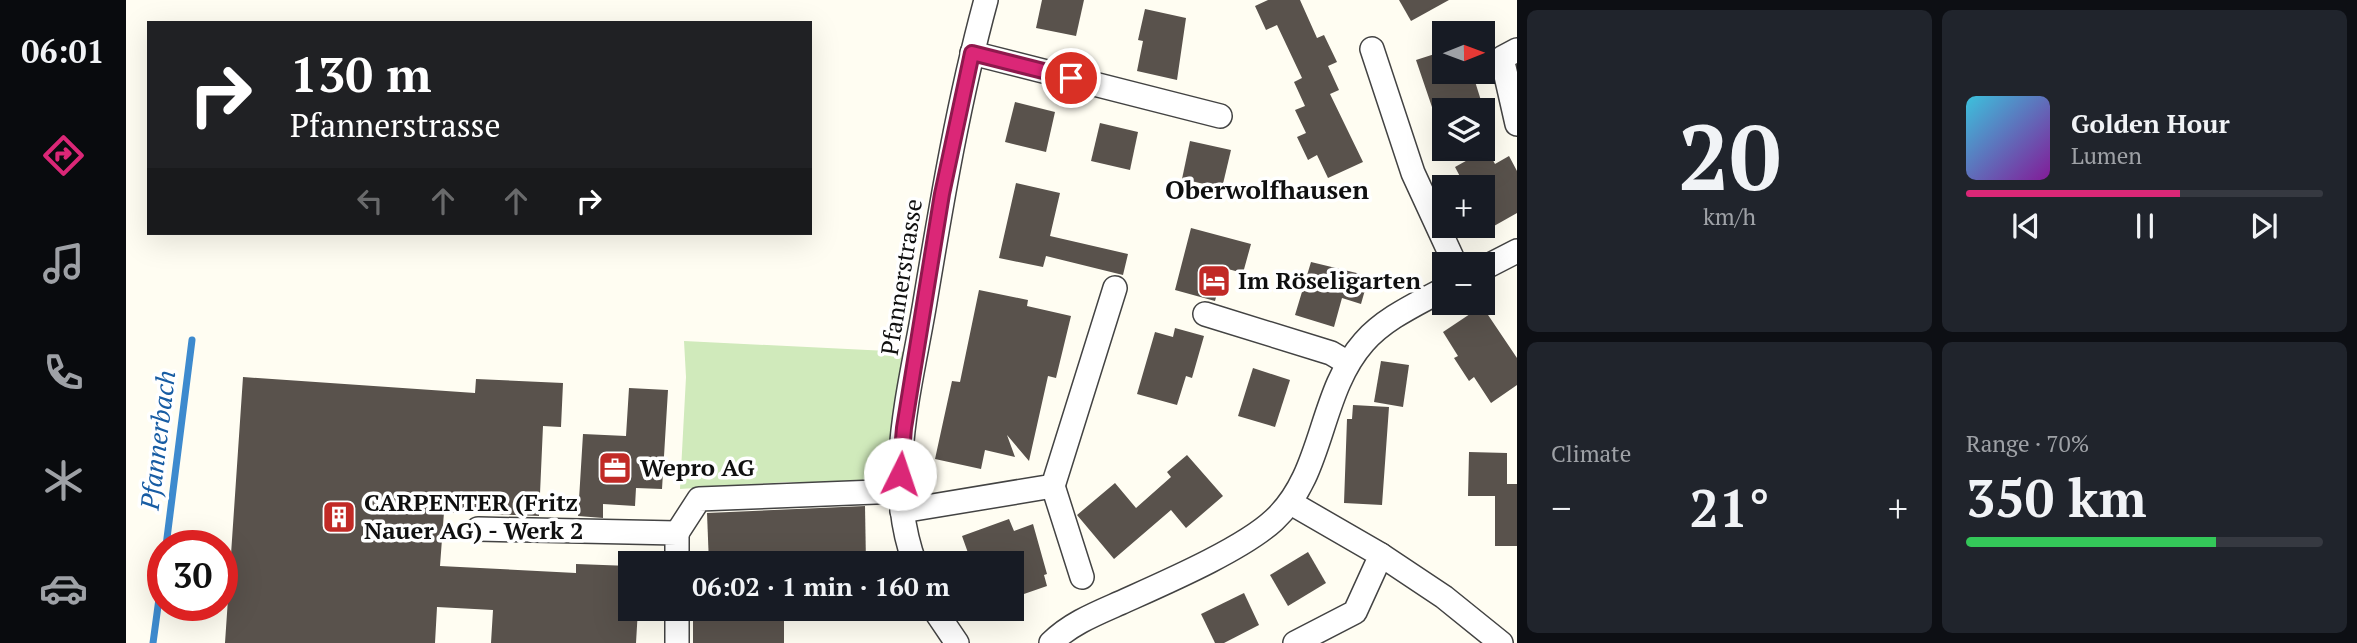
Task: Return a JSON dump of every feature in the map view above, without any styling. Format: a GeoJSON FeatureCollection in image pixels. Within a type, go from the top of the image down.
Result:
{"type":"FeatureCollection","features":[{"type":"Feature","properties":{"kind":"street","name":"Pfannerstrasse"},"geometry":{"type":"LineString","coordinates":[[912,551],[901,501],[900,458],[942,194],[986,0]]}},
{"type":"Feature","properties":{"kind":"street"},"geometry":{"type":"LineString","coordinates":[[1372,49],[1413,173],[1449,252]]}},
{"type":"Feature","properties":{"kind":"street"},"geometry":{"type":"LineString","coordinates":[[1517,50],[1502,58],[1517,124]]}},
{"type":"Feature","properties":{"kind":"street"},"geometry":{"type":"LineString","coordinates":[[972,53],[1220,116]]}},
{"type":"Feature","properties":{"kind":"street"},"geometry":{"type":"LineString","coordinates":[[1495,262],[1517,251]]}},
{"type":"Feature","properties":{"kind":"street"},"geometry":{"type":"LineString","coordinates":[[1082,577],[1054,486],[1115,288]]}},
{"type":"Feature","properties":{"kind":"street"},"geometry":{"type":"LineString","coordinates":[[1051,643],[1079,622],[1249,538],[1273,522],[1291,503],[1310,465],[1330,401],[1348,363],[1365,340],[1387,321],[1432,296]]}},
{"type":"Feature","properties":{"kind":"street"},"geometry":{"type":"LineString","coordinates":[[1205,314],[1331,353],[1348,363]]}},
{"type":"Feature","properties":{"kind":"street"},"geometry":{"type":"LineString","coordinates":[[677,551],[677,533],[699,499],[901,501],[1054,486]]}},
{"type":"Feature","properties":{"kind":"street"},"geometry":{"type":"LineString","coordinates":[[1291,503],[1381,555],[1444,597],[1502,643]]}},
{"type":"Feature","properties":{"kind":"street"},"geometry":{"type":"LineString","coordinates":[[478,529],[677,533]]}},
{"type":"Feature","properties":{"kind":"street"},"geometry":{"type":"LineString","coordinates":[[1295,643],[1354,612],[1381,555]]}},
{"type":"Feature","properties":{"kind":"street"},"geometry":{"type":"LineString","coordinates":[[677,621],[677,643]]}},
{"type":"Feature","properties":{"kind":"street"},"geometry":{"type":"LineString","coordinates":[[942,621],[957,643]]}},
{"type":"Feature","properties":{"kind":"green space"},"geometry":{"type":"Polygon","coordinates":[[[684,341],[908,352],[890,478],[873,486],[787,482],[680,489],[686,377],[684,341]]]}},
{"type":"Feature","properties":{"kind":"building"},"geometry":{"type":"Polygon","coordinates":[[[1042,0],[1084,0],[1076,36],[1036,28],[1042,0]]]}},
{"type":"Feature","properties":{"kind":"building"},"geometry":{"type":"Polygon","coordinates":[[[1268,0],[1300,0],[1317,38],[1324,35],[1337,62],[1328,66],[1339,90],[1330,94],[1363,162],[1328,178],[1317,155],[1308,160],[1297,137],[1306,133],[1295,110],[1305,106],[1294,82],[1302,78],[1277,25],[1266,30],[1255,6],[1268,0]]]}},
{"type":"Feature","properties":{"kind":"building"},"geometry":{"type":"Polygon","coordinates":[[[1399,0],[1449,0],[1411,21],[1399,0]]]}},
{"type":"Feature","properties":{"kind":"building"},"geometry":{"type":"Polygon","coordinates":[[[1145,9],[1186,18],[1177,80],[1137,71],[1143,41],[1138,40],[1145,9]]]}},
{"type":"Feature","properties":{"kind":"building"},"geometry":{"type":"Polygon","coordinates":[[[1432,55],[1432,84],[1476,84],[1480,98],[1432,98],[1432,107],[1416,60],[1432,55]]]}},
{"type":"Feature","properties":{"kind":"building"},"geometry":{"type":"Polygon","coordinates":[[[1015,102],[1055,112],[1046,152],[1005,142],[1015,102]]]}},
{"type":"Feature","properties":{"kind":"building"},"geometry":{"type":"Polygon","coordinates":[[[1100,123],[1138,132],[1130,170],[1091,161],[1100,123]]]}},
{"type":"Feature","properties":{"kind":"building"},"geometry":{"type":"Polygon","coordinates":[[[1190,141],[1231,150],[1222,188],[1182,179],[1190,141]]]}},
{"type":"Feature","properties":{"kind":"building"},"geometry":{"type":"Polygon","coordinates":[[[1509,156],[1517,171],[1517,213],[1495,225],[1495,175],[1459,175],[1455,167],[1466,161],[1493,161],[1495,164],[1509,156]]]}},
{"type":"Feature","properties":{"kind":"building"},"geometry":{"type":"Polygon","coordinates":[[[1016,183],[1060,193],[1050,236],[1128,254],[1123,275],[1046,256],[1043,267],[999,258],[1016,183]]]}},
{"type":"Feature","properties":{"kind":"building"},"geometry":{"type":"Polygon","coordinates":[[[1191,228],[1251,244],[1243,273],[1224,268],[1215,301],[1175,290],[1191,228]]]}},
{"type":"Feature","properties":{"kind":"building"},"geometry":{"type":"Polygon","coordinates":[[[1311,262],[1369,276],[1361,304],[1342,298],[1334,327],[1295,315],[1311,262]]]}},
{"type":"Feature","properties":{"kind":"building"},"geometry":{"type":"Polygon","coordinates":[[[979,290],[1028,300],[1027,306],[1071,316],[1056,378],[1048,376],[1029,461],[1007,435],[1015,457],[985,450],[981,469],[935,459],[952,381],[960,382],[979,290]]]}},
{"type":"Feature","properties":{"kind":"building"},"geometry":{"type":"Polygon","coordinates":[[[1468,315],[1488,315],[1517,358],[1517,385],[1491,403],[1474,377],[1469,381],[1454,358],[1458,356],[1443,332],[1468,315]]]}},
{"type":"Feature","properties":{"kind":"building"},"geometry":{"type":"Polygon","coordinates":[[[1175,328],[1204,336],[1192,378],[1186,376],[1177,405],[1137,394],[1155,332],[1173,337],[1175,328]]]}},
{"type":"Feature","properties":{"kind":"building"},"geometry":{"type":"Polygon","coordinates":[[[1381,361],[1409,365],[1403,407],[1374,402],[1381,361]]]}},
{"type":"Feature","properties":{"kind":"building"},"geometry":{"type":"Polygon","coordinates":[[[1253,368],[1290,380],[1275,427],[1238,416],[1253,368]]]}},
{"type":"Feature","properties":{"kind":"building","name":"CARPENTER (Fritz Nauer AG) - Werk 2"},"geometry":{"type":"Polygon","coordinates":[[[243,377],[475,393],[476,379],[563,383],[561,427],[543,426],[539,516],[444,512],[440,566],[576,573],[576,564],[618,566],[618,621],[637,621],[636,643],[491,643],[493,610],[437,607],[435,643],[225,643],[226,621],[238,621],[238,530],[233,530],[243,377]]]}},
{"type":"Feature","properties":{"kind":"building"},"geometry":{"type":"Polygon","coordinates":[[[629,388],[668,390],[662,489],[636,488],[635,506],[603,504],[603,518],[578,516],[583,434],[626,436],[629,388]]]}},
{"type":"Feature","properties":{"kind":"building"},"geometry":{"type":"Polygon","coordinates":[[[1353,405],[1389,407],[1382,505],[1344,503],[1347,419],[1352,419],[1353,405]]]}},
{"type":"Feature","properties":{"kind":"building"},"geometry":{"type":"Polygon","coordinates":[[[1469,452],[1507,453],[1507,484],[1517,484],[1517,546],[1495,546],[1495,496],[1468,496],[1469,452]]]}},
{"type":"Feature","properties":{"kind":"building"},"geometry":{"type":"Polygon","coordinates":[[[1187,455],[1223,496],[1186,528],[1171,510],[1114,559],[1077,515],[1115,483],[1136,508],[1171,477],[1167,472],[1187,455]]]}},
{"type":"Feature","properties":{"kind":"building"},"geometry":{"type":"Polygon","coordinates":[[[865,506],[866,551],[708,551],[707,513],[865,506]]]}},
{"type":"Feature","properties":{"kind":"building"},"geometry":{"type":"Polygon","coordinates":[[[1009,519],[1014,531],[1033,524],[1047,574],[1044,575],[1047,586],[1024,594],[1024,551],[967,551],[962,536],[1009,519]]]}},
{"type":"Feature","properties":{"kind":"building"},"geometry":{"type":"Polygon","coordinates":[[[1308,552],[1326,583],[1288,606],[1270,575],[1308,552]]]}},
{"type":"Feature","properties":{"kind":"building"},"geometry":{"type":"Polygon","coordinates":[[[1244,593],[1259,625],[1224,643],[1215,643],[1201,614],[1244,593]]]}},
{"type":"Feature","properties":{"kind":"building"},"geometry":{"type":"Polygon","coordinates":[[[693,621],[784,621],[784,643],[693,643],[693,621]]]}},
{"type":"Feature","properties":{"kind":"waterway","name":"Pfannerbach"},"geometry":{"type":"LineString","coordinates":[[168,530],[192,340]]}},
{"type":"Feature","properties":{"kind":"waterway","name":"Pfannerbach"},"geometry":{"type":"LineString","coordinates":[[153,643],[156,621]]}},
{"type":"Feature","properties":{"kind":"place","name":"Im Röseligarten"},"geometry":{"type":"Point","coordinates":[1214,281]}},
{"type":"Feature","properties":{"kind":"place","name":"Wepro AG"},"geometry":{"type":"Point","coordinates":[615,468]}},
{"type":"Feature","properties":{"kind":"place","name":"CARPENTER (Fritz Nauer AG) - Werk 2"},"geometry":{"type":"Point","coordinates":[339,517]}},
{"type":"Feature","properties":{"kind":"district","name":"Oberwolfhausen"},"geometry":{"type":"Point","coordinates":[1267,190]}},
{"type":"Feature","properties":{"kind":"route"},"geometry":{"type":"LineString","coordinates":[[900,474],[904,428],[942,194],[972,53],[1071,78]]}}]}
